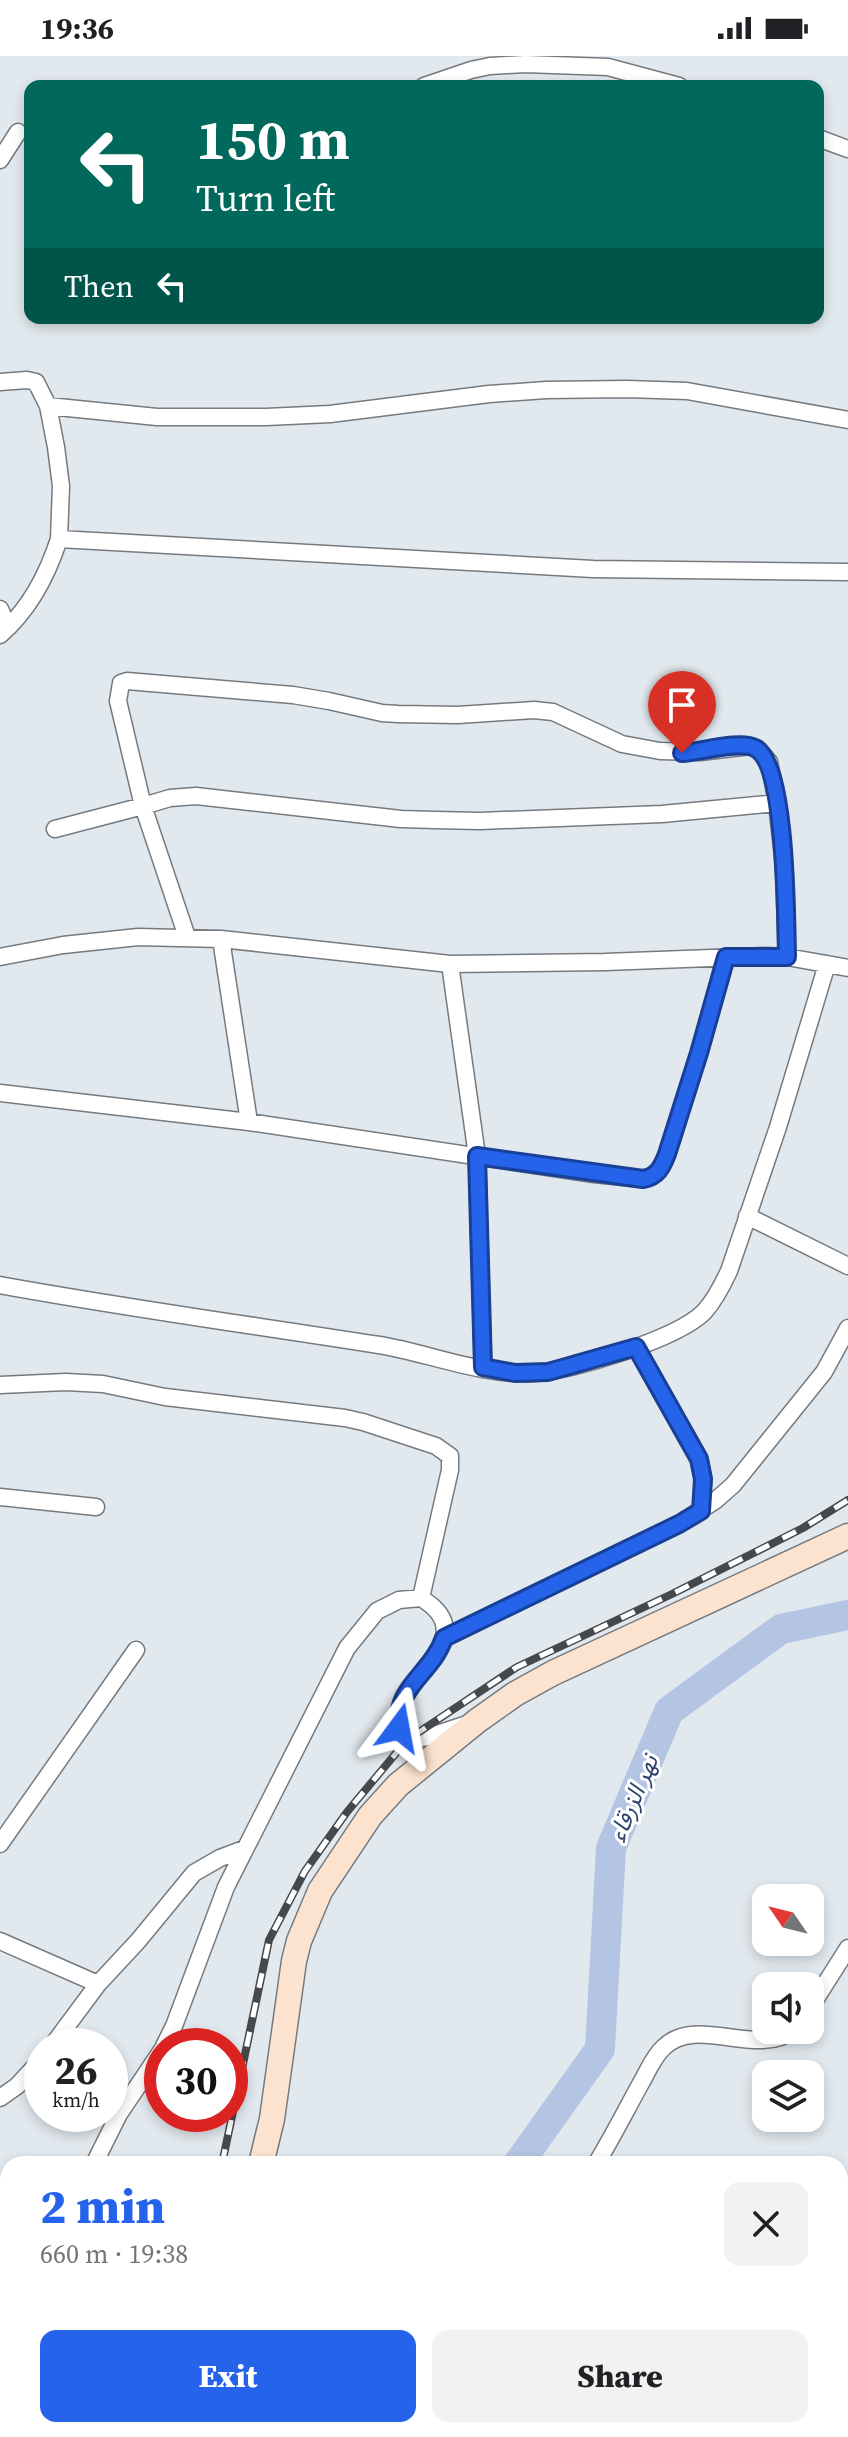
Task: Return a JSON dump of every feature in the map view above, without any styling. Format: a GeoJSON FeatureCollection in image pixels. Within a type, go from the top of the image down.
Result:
{"type":"FeatureCollection","features":[{"type":"Feature","properties":{"kind":"street"},"geometry":{"type":"LineString","coordinates":[[442,80],[490,66],[525,64],[608,67],[657,80]]}},
{"type":"Feature","properties":{"kind":"street"},"geometry":{"type":"LineString","coordinates":[[0,160],[18,132]]}},
{"type":"Feature","properties":{"kind":"street"},"geometry":{"type":"LineString","coordinates":[[824,140],[848,149]]}},
{"type":"Feature","properties":{"kind":"street"},"geometry":{"type":"LineString","coordinates":[[0,382],[36,382],[48,406],[61,486],[59,539],[50,567],[36,592],[4,631]]}},
{"type":"Feature","properties":{"kind":"street"},"geometry":{"type":"LineString","coordinates":[[48,406],[157,417],[266,417],[330,414],[489,394],[627,389],[687,391],[848,420]]}},
{"type":"Feature","properties":{"kind":"street"},"geometry":{"type":"LineString","coordinates":[[59,539],[593,569],[848,572]]}},
{"type":"Feature","properties":{"kind":"street"},"geometry":{"type":"LineString","coordinates":[[0,609],[4,631]]}},
{"type":"Feature","properties":{"kind":"street"},"geometry":{"type":"LineString","coordinates":[[187,937],[143,806],[118,701],[121,683],[127,681],[293,695],[382,713],[458,715],[534,710],[553,712],[622,744],[660,751],[700,752],[750,746],[758,749],[769,762],[777,803],[784,866],[787,957]]}},
{"type":"Feature","properties":{"kind":"street"},"geometry":{"type":"LineString","coordinates":[[55,829],[170,798],[196,796],[401,819],[480,821],[662,814],[777,803]]}},
{"type":"Feature","properties":{"kind":"street"},"geometry":{"type":"LineString","coordinates":[[0,957],[97,941],[187,937],[450,964],[787,957],[848,968]]}},
{"type":"Feature","properties":{"kind":"street"},"geometry":{"type":"LineString","coordinates":[[221,939],[249,1122]]}},
{"type":"Feature","properties":{"kind":"street"},"geometry":{"type":"LineString","coordinates":[[0,1093],[249,1122],[594,1174],[651,1178],[663,1165],[667,1154],[726,957]]}},
{"type":"Feature","properties":{"kind":"street"},"geometry":{"type":"LineString","coordinates":[[450,964],[477,1156],[483,1367]]}},
{"type":"Feature","properties":{"kind":"street"},"geometry":{"type":"LineString","coordinates":[[0,1285],[191,1318],[383,1345],[515,1373],[548,1372],[636,1347],[679,1329],[703,1313],[720,1290],[778,1127],[827,964]]}},
{"type":"Feature","properties":{"kind":"street"},"geometry":{"type":"LineString","coordinates":[[747,1216],[848,1266]]}},
{"type":"Feature","properties":{"kind":"street"},"geometry":{"type":"LineString","coordinates":[[444,1638],[701,1511],[733,1485],[811,1389],[832,1360],[848,1328]]}},
{"type":"Feature","properties":{"kind":"street"},"geometry":{"type":"LineString","coordinates":[[636,1347],[699,1459],[703,1479],[701,1511]]}},
{"type":"Feature","properties":{"kind":"street"},"geometry":{"type":"LineString","coordinates":[[0,1385],[103,1384],[165,1397],[330,1416],[363,1422],[442,1449],[450,1456],[450,1470],[421,1598]]}},
{"type":"Feature","properties":{"kind":"street"},"geometry":{"type":"LineString","coordinates":[[0,1497],[96,1507]]}},
{"type":"Feature","properties":{"kind":"street"},"geometry":{"type":"LineString","coordinates":[[263,2156],[272,2119],[299,1941],[316,1899],[370,1816],[385,1799],[416,1769],[515,1694],[553,1673],[848,1536]]}},
{"type":"Feature","properties":{"kind":"street"},"geometry":{"type":"LineString","coordinates":[[173,2028],[226,1887],[244,1849],[347,1648],[377,1611],[399,1600],[421,1598],[433,1606],[444,1626],[441,1648],[407,1690],[400,1704],[398,1714],[402,1737],[412,1741],[477,1721]]}},
{"type":"Feature","properties":{"kind":"street"},"geometry":{"type":"LineString","coordinates":[[0,1844],[136,1650]]}},
{"type":"Feature","properties":{"kind":"street"},"geometry":{"type":"LineString","coordinates":[[65,2028],[98,1984],[194,1873],[244,1849]]}},
{"type":"Feature","properties":{"kind":"street"},"geometry":{"type":"LineString","coordinates":[[0,1941],[98,1984]]}},
{"type":"Feature","properties":{"kind":"street"},"geometry":{"type":"LineString","coordinates":[[824,1986],[848,1948]]}},
{"type":"Feature","properties":{"kind":"street"},"geometry":{"type":"LineString","coordinates":[[600,2156],[655,2057],[671,2041],[710,2034],[752,2040]]}},
{"type":"Feature","properties":{"kind":"street"},"geometry":{"type":"LineString","coordinates":[[98,2156],[119,2114],[144,2076]]}},
{"type":"Feature","properties":{"kind":"street"},"geometry":{"type":"LineString","coordinates":[[0,2098],[24,2078]]}},
{"type":"Feature","properties":{"kind":"waterway","name":"نهر الزرقاء"},"geometry":{"type":"LineString","coordinates":[[524,2156],[600,2049],[611,1848],[669,1711],[781,1629],[848,1615]]}},
{"type":"Feature","properties":{"kind":"railway"},"geometry":{"type":"LineString","coordinates":[[224,2156],[269,1940],[305,1871],[347,1812],[407,1740],[517,1667],[803,1528],[848,1500]]}},
{"type":"Feature","properties":{"kind":"route"},"geometry":{"type":"LineString","coordinates":[[399,1728],[400,1704],[407,1690],[441,1648],[444,1638],[701,1511],[703,1479],[699,1459],[636,1347],[548,1372],[515,1373],[483,1367],[477,1156],[594,1174],[651,1178],[663,1165],[667,1154],[726,957],[787,957],[782,836],[769,762],[758,749],[744,745],[682,753]]}}]}
